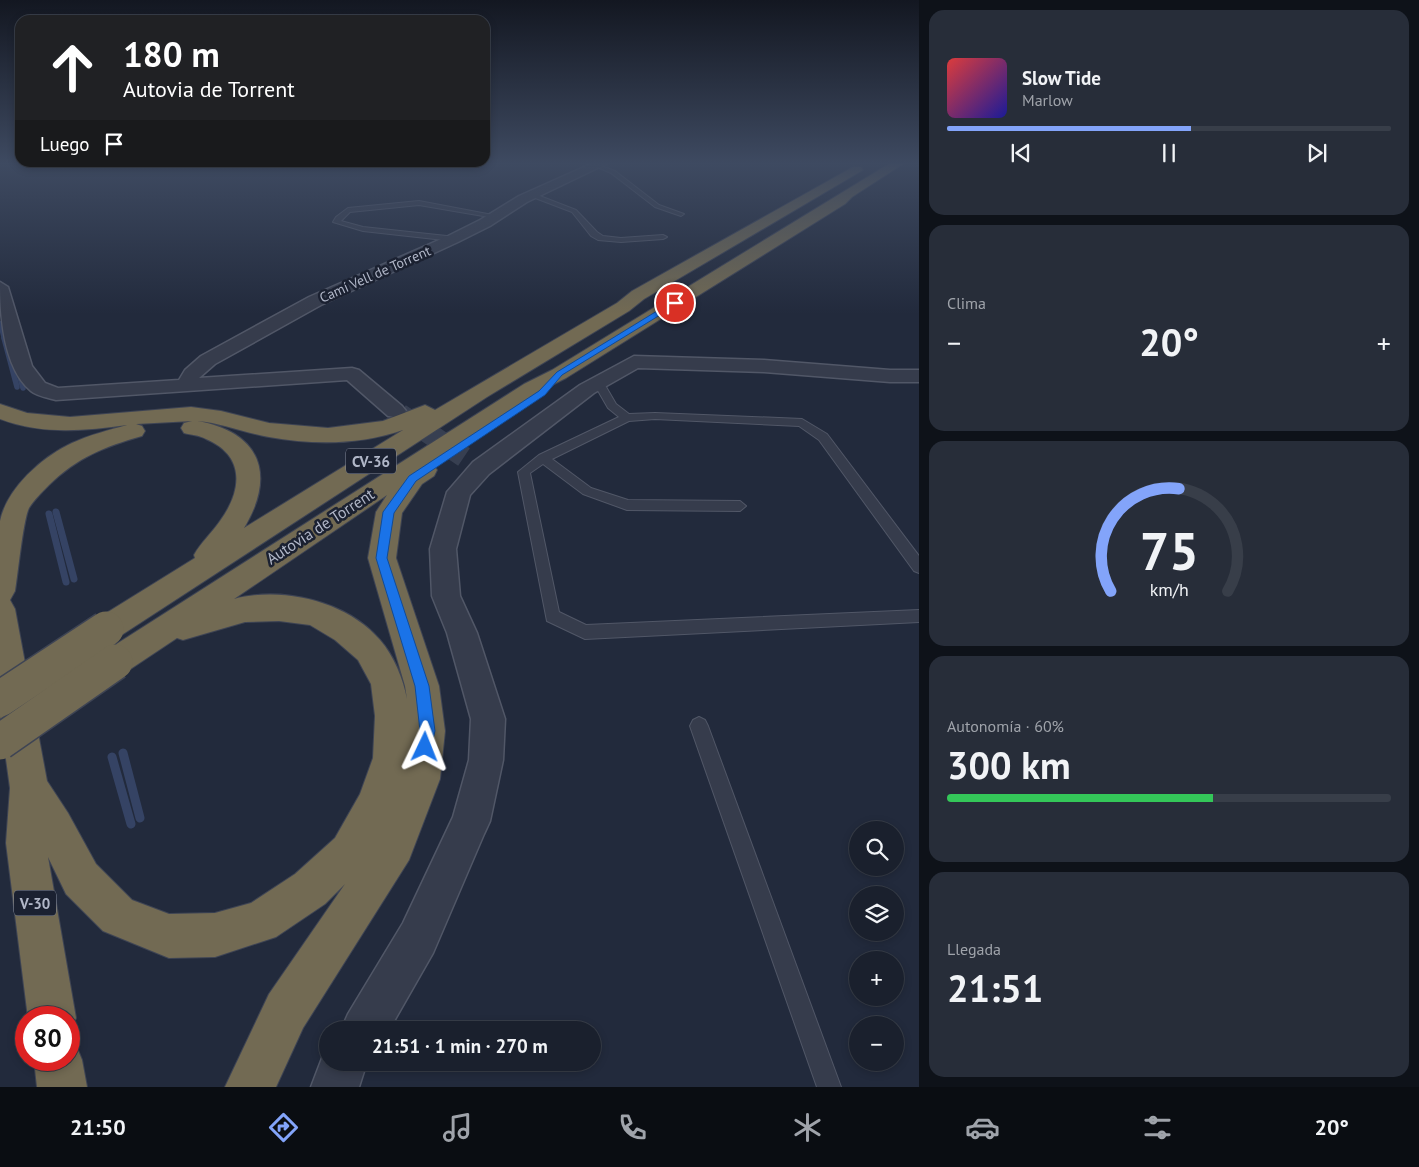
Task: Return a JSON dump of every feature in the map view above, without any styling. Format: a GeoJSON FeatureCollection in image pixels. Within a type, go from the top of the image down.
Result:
{"type":"FeatureCollection","features":[{"type":"Feature","properties":{"kind":"highway","name":"Autovia de Torrent"},"geometry":{"type":"LineString","coordinates":[[0,699],[188,576],[479,392],[623,307],[638,295],[782,213]]}},
{"type":"Feature","properties":{"kind":"highway","name":"Autovia de Torrent"},"geometry":{"type":"LineString","coordinates":[[0,742],[152,636],[531,388],[560,374],[821,213]]}},
{"type":"Feature","properties":{"kind":"highway"},"geometry":{"type":"LineString","coordinates":[[0,411],[13,418],[43,423],[77,424],[154,415],[192,414],[219,417],[297,434],[330,436],[366,431],[395,424],[422,414],[611,304],[638,295]]}},
{"type":"Feature","properties":{"kind":"highway"},"geometry":{"type":"LineString","coordinates":[[250,1087],[286,1012],[395,846],[421,779],[427,731],[422,686],[382,558],[389,512],[413,478],[542,393],[560,374]]}},
{"type":"Feature","properties":{"kind":"highway"},"geometry":{"type":"LineString","coordinates":[[0,591],[16,507],[33,486],[55,466],[79,449],[129,432],[154,428],[203,428],[221,435],[238,448],[247,462],[250,476],[248,492],[238,517],[221,541],[188,576]]}},
{"type":"Feature","properties":{"kind":"highway"},"geometry":{"type":"LineString","coordinates":[[29,788],[54,827],[81,879],[118,916],[169,936],[216,935],[261,922],[310,889],[349,852],[376,804],[391,758],[392,716],[387,682],[369,650],[346,630],[315,613],[279,608],[244,609],[152,636]]}},
{"type":"Feature","properties":{"kind":"highway","name":"V-30"},"geometry":{"type":"LineString","coordinates":[[0,609],[29,788],[26,843],[50,1006]]}},
{"type":"Feature","properties":{"kind":"highway"},"geometry":{"type":"LineString","coordinates":[[60,1071],[62,1087]]}},
{"type":"Feature","properties":{"kind":"street","name":"Camí Vell de Torrent"},"geometry":{"type":"LineString","coordinates":[[184,387],[192,374],[208,360],[315,301],[453,239],[501,213]]}},
{"type":"Feature","properties":{"kind":"street"},"geometry":{"type":"LineString","coordinates":[[0,286],[23,367],[38,387],[56,394],[184,387],[352,374],[395,411]]}},
{"type":"Feature","properties":{"kind":"street"},"geometry":{"type":"LineString","coordinates":[[369,1021],[418,938],[455,856],[471,820],[486,760],[488,719],[462,633],[446,596],[443,549],[459,492],[473,462],[598,382],[634,362],[764,366],[890,376],[919,376]]}},
{"type":"Feature","properties":{"kind":"street"},"geometry":{"type":"LineString","coordinates":[[335,1087],[341,1071]]}},
{"type":"Feature","properties":{"kind":"lane"},"geometry":{"type":"LineString","coordinates":[[345,213],[338,218],[337,222],[363,229],[453,239]]}},
{"type":"Feature","properties":{"kind":"lane"},"geometry":{"type":"LineString","coordinates":[[476,213],[495,216]]}},
{"type":"Feature","properties":{"kind":"lane"},"geometry":{"type":"LineString","coordinates":[[576,213],[594,234],[601,238],[621,240],[663,238]]}},
{"type":"Feature","properties":{"kind":"lane"},"geometry":{"type":"LineString","coordinates":[[677,213],[681,214]]}},
{"type":"Feature","properties":{"kind":"lane"},"geometry":{"type":"LineString","coordinates":[[598,382],[612,406],[627,418]]}},
{"type":"Feature","properties":{"kind":"lane"},"geometry":{"type":"LineString","coordinates":[[919,567],[823,437],[802,423],[655,416],[627,418],[543,458],[524,472],[552,616],[585,632],[919,616]]}},
{"type":"Feature","properties":{"kind":"lane"},"geometry":{"type":"LineString","coordinates":[[543,458],[587,491],[627,505],[740,506]]}},
{"type":"Feature","properties":{"kind":"lane"},"geometry":{"type":"LineString","coordinates":[[699,726],[829,1087]]}},
{"type":"Feature","properties":{"kind":"waterway"},"geometry":{"type":"LineString","coordinates":[[0,323],[4,339]]}},
{"type":"Feature","properties":{"kind":"waterway"},"geometry":{"type":"LineString","coordinates":[[4,338],[17,387]]}},
{"type":"Feature","properties":{"kind":"waterway"},"geometry":{"type":"LineString","coordinates":[[18,371],[23,388]]}},
{"type":"Feature","properties":{"kind":"waterway"},"geometry":{"type":"LineString","coordinates":[[56,512],[74,579]]}},
{"type":"Feature","properties":{"kind":"waterway"},"geometry":{"type":"LineString","coordinates":[[49,514],[66,582]]}},
{"type":"Feature","properties":{"kind":"waterway"},"geometry":{"type":"LineString","coordinates":[[123,753],[140,818]]}},
{"type":"Feature","properties":{"kind":"waterway"},"geometry":{"type":"LineString","coordinates":[[112,757],[131,824]]}},
{"type":"Feature","properties":{"kind":"tunnel"},"geometry":{"type":"LineString","coordinates":[[400,414],[464,457]]}},
{"type":"Feature","properties":{"kind":"route"},"geometry":{"type":"LineString","coordinates":[[425,747],[427,731],[422,686],[382,558],[389,512],[413,478],[542,393],[560,374],[675,303]]}}]}
